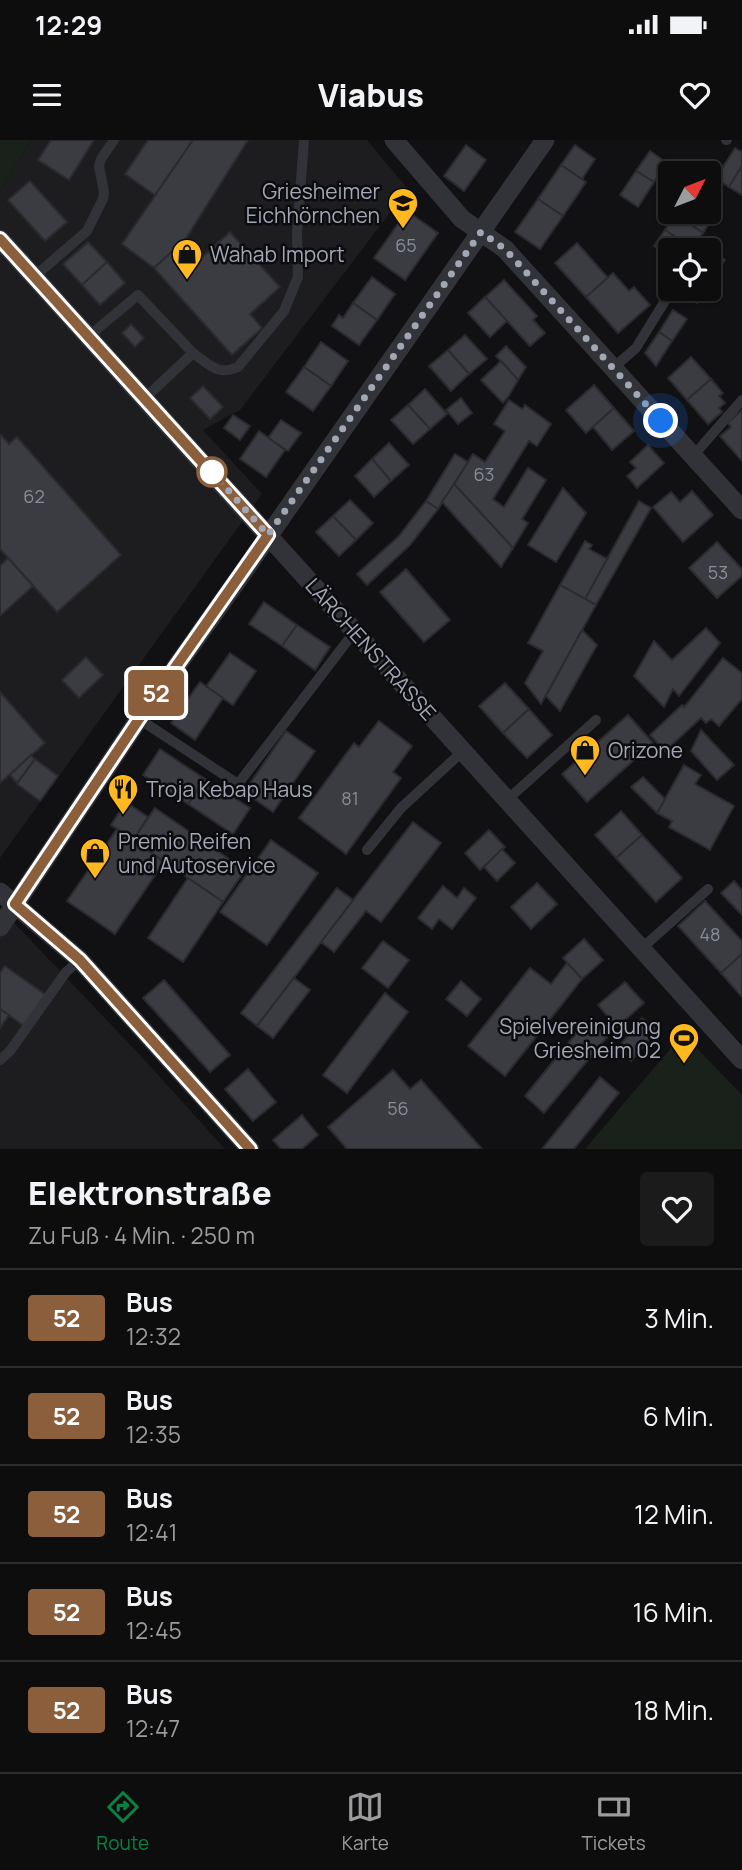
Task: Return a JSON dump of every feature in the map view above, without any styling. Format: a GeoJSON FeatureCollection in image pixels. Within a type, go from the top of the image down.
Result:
{"type":"FeatureCollection","features":[{"type":"Feature","properties":{"kind":"street"},"geometry":{"type":"LineString","coordinates":[[394,140],[462,219],[505,249],[742,510]]}},
{"type":"Feature","properties":{"kind":"street"},"geometry":{"type":"LineString","coordinates":[[0,927],[8,898],[139,719],[545,140]]}},
{"type":"Feature","properties":{"kind":"street","name":"LÄRCHENSTRASSE"},"geometry":{"type":"LineString","coordinates":[[0,239],[742,1060]]}},
{"type":"Feature","properties":{"kind":"street"},"geometry":{"type":"LineString","coordinates":[[8,898],[80,960],[250,1149]]}},
{"type":"Feature","properties":{"kind":"lane"},"geometry":{"type":"LineString","coordinates":[[35,276],[87,231],[103,200],[99,166],[101,159],[114,140]]}},
{"type":"Feature","properties":{"kind":"lane"},"geometry":{"type":"LineString","coordinates":[[89,336],[138,295],[192,353],[220,371],[228,372],[238,367],[284,310],[298,277],[297,234],[304,140]]}},
{"type":"Feature","properties":{"kind":"lane"},"geometry":{"type":"LineString","coordinates":[[613,368],[636,348],[665,301]]}},
{"type":"Feature","properties":{"kind":"lane"},"geometry":{"type":"LineString","coordinates":[[145,398],[192,353]]}},
{"type":"Feature","properties":{"kind":"lane"},"geometry":{"type":"LineString","coordinates":[[693,456],[742,400]]}},
{"type":"Feature","properties":{"kind":"lane"},"geometry":{"type":"LineString","coordinates":[[139,719],[238,784],[355,631]]}},
{"type":"Feature","properties":{"kind":"lane"},"geometry":{"type":"LineString","coordinates":[[507,800],[596,720]]}},
{"type":"Feature","properties":{"kind":"lane"},"geometry":{"type":"LineString","coordinates":[[367,850],[401,808],[463,751]]}},
{"type":"Feature","properties":{"kind":"lane"},"geometry":{"type":"LineString","coordinates":[[641,949],[708,890]]}},
{"type":"Feature","properties":{"kind":"lane"},"geometry":{"type":"LineString","coordinates":[[0,1060],[10,1051],[66,972],[80,960]]}},
{"type":"Feature","properties":{"kind":"shaded area"},"geometry":{"type":"Polygon","coordinates":[[[0,140],[31,140],[0,191],[0,140]]]}},
{"type":"Feature","properties":{"kind":"shaded area"},"geometry":{"type":"Polygon","coordinates":[[[31,140],[367,140],[408,189],[240,410],[203,430],[262,494],[0,858],[0,191],[31,140]]]}},
{"type":"Feature","properties":{"kind":"shaded area"},"geometry":{"type":"Polygon","coordinates":[[[0,908],[140,1055],[225,1149],[0,1149],[0,908]]]}},
{"type":"Feature","properties":{"kind":"shaded area","name":"Spielvereinigung Griesheim 02"},"geometry":{"type":"Polygon","coordinates":[[[683,1034],[742,1095],[742,1149],[585,1149],[683,1034]]]}},
{"type":"Feature","properties":{"kind":"building"},"geometry":{"type":"Polygon","coordinates":[[[51,140],[94,140],[69,180],[38,160],[51,140]]]}},
{"type":"Feature","properties":{"kind":"building"},"geometry":{"type":"Polygon","coordinates":[[[148,140],[193,140],[155,195],[125,174],[148,140]]]}},
{"type":"Feature","properties":{"kind":"building"},"geometry":{"type":"Polygon","coordinates":[[[193,140],[248,140],[185,240],[154,268],[122,244],[193,140]]]}},
{"type":"Feature","properties":{"kind":"building"},"geometry":{"type":"Polygon","coordinates":[[[466,145],[486,160],[464,191],[444,176],[466,145]]]}},
{"type":"Feature","properties":{"kind":"building"},"geometry":{"type":"Polygon","coordinates":[[[575,145],[595,159],[582,179],[561,165],[575,145]]]}},
{"type":"Feature","properties":{"kind":"building"},"geometry":{"type":"Polygon","coordinates":[[[735,148],[742,152],[742,166],[729,187],[721,181],[721,170],[735,148]]]}},
{"type":"Feature","properties":{"kind":"building"},"geometry":{"type":"Polygon","coordinates":[[[650,151],[664,161],[658,161],[658,176],[654,182],[636,171],[650,151]]]}},
{"type":"Feature","properties":{"kind":"building"},"geometry":{"type":"Polygon","coordinates":[[[561,165],[586,182],[563,216],[538,199],[561,165]]]}},
{"type":"Feature","properties":{"kind":"building"},"geometry":{"type":"Polygon","coordinates":[[[742,166],[742,195],[729,187],[742,166]]]}},
{"type":"Feature","properties":{"kind":"building"},"geometry":{"type":"Polygon","coordinates":[[[636,171],[654,182],[638,207],[620,195],[636,171]]]}},
{"type":"Feature","properties":{"kind":"building"},"geometry":{"type":"Polygon","coordinates":[[[30,181],[67,222],[45,241],[8,200],[30,181]]]}},
{"type":"Feature","properties":{"kind":"building"},"geometry":{"type":"Polygon","coordinates":[[[538,199],[563,216],[540,249],[515,232],[538,199]]]}},
{"type":"Feature","properties":{"kind":"building"},"geometry":{"type":"Polygon","coordinates":[[[407,211],[438,233],[405,280],[374,258],[407,211]]]}},
{"type":"Feature","properties":{"kind":"building"},"geometry":{"type":"Polygon","coordinates":[[[669,224],[690,224],[703,233],[699,238],[677,238],[665,230],[669,224]]]}},
{"type":"Feature","properties":{"kind":"building"},"geometry":{"type":"Polygon","coordinates":[[[690,224],[709,224],[703,233],[690,224]]]}},
{"type":"Feature","properties":{"kind":"building"},"geometry":{"type":"Polygon","coordinates":[[[665,230],[677,238],[660,238],[665,230]]]}},
{"type":"Feature","properties":{"kind":"building"},"geometry":{"type":"Polygon","coordinates":[[[230,232],[280,287],[250,314],[262,328],[232,355],[154,268],[185,240],[201,258],[230,232]]]}},
{"type":"Feature","properties":{"kind":"building"},"geometry":{"type":"Polygon","coordinates":[[[88,242],[107,262],[82,285],[63,264],[88,242]]]}},
{"type":"Feature","properties":{"kind":"building"},"geometry":{"type":"Polygon","coordinates":[[[577,243],[608,278],[586,297],[555,263],[577,243]]]}},
{"type":"Feature","properties":{"kind":"building"},"geometry":{"type":"Polygon","coordinates":[[[107,262],[125,283],[100,305],[82,285],[107,262]]]}},
{"type":"Feature","properties":{"kind":"building"},"geometry":{"type":"Polygon","coordinates":[[[613,273],[629,291],[634,287],[650,305],[618,333],[586,297],[613,273]]]}},
{"type":"Feature","properties":{"kind":"building"},"geometry":{"type":"Polygon","coordinates":[[[372,277],[395,294],[377,320],[353,303],[372,277]]]}},
{"type":"Feature","properties":{"kind":"building"},"geometry":{"type":"Polygon","coordinates":[[[504,280],[537,316],[533,320],[545,333],[530,346],[485,297],[504,280]]]}},
{"type":"Feature","properties":{"kind":"building"},"geometry":{"type":"Polygon","coordinates":[[[485,297],[507,321],[490,337],[468,313],[485,297]]]}},
{"type":"Feature","properties":{"kind":"building"},"geometry":{"type":"Polygon","coordinates":[[[353,303],[377,320],[359,345],[332,326],[339,315],[343,318],[353,303]]]}},
{"type":"Feature","properties":{"kind":"building"},"geometry":{"type":"Polygon","coordinates":[[[673,310],[687,319],[672,341],[659,332],[673,310]]]}},
{"type":"Feature","properties":{"kind":"building"},"geometry":{"type":"Polygon","coordinates":[[[131,324],[144,338],[135,347],[122,333],[131,324]]]}},
{"type":"Feature","properties":{"kind":"building"},"geometry":{"type":"Polygon","coordinates":[[[659,332],[672,341],[656,366],[645,353],[659,332]]]}},
{"type":"Feature","properties":{"kind":"building"},"geometry":{"type":"Polygon","coordinates":[[[465,335],[487,359],[469,374],[448,350],[465,335]]]}},
{"type":"Feature","properties":{"kind":"building"},"geometry":{"type":"Polygon","coordinates":[[[321,342],[348,361],[331,386],[304,367],[321,342]]]}},
{"type":"Feature","properties":{"kind":"building"},"geometry":{"type":"Polygon","coordinates":[[[506,346],[526,367],[518,380],[496,356],[506,346]]]}},
{"type":"Feature","properties":{"kind":"building"},"geometry":{"type":"Polygon","coordinates":[[[448,350],[469,374],[451,391],[429,366],[448,350]]]}},
{"type":"Feature","properties":{"kind":"building"},"geometry":{"type":"Polygon","coordinates":[[[691,357],[711,379],[687,400],[668,378],[691,357]]]}},
{"type":"Feature","properties":{"kind":"building"},"geometry":{"type":"Polygon","coordinates":[[[501,361],[518,380],[503,403],[481,380],[501,361]]]}},
{"type":"Feature","properties":{"kind":"building"},"geometry":{"type":"Polygon","coordinates":[[[304,367],[331,386],[313,411],[286,392],[304,367]]]}},
{"type":"Feature","properties":{"kind":"building"},"geometry":{"type":"Polygon","coordinates":[[[711,379],[723,393],[719,396],[725,403],[719,408],[722,412],[708,424],[687,400],[711,379]]]}},
{"type":"Feature","properties":{"kind":"building"},"geometry":{"type":"Polygon","coordinates":[[[594,385],[614,408],[586,433],[566,410],[594,385]]]}},
{"type":"Feature","properties":{"kind":"building"},"geometry":{"type":"Polygon","coordinates":[[[203,386],[223,407],[210,419],[190,398],[203,386]]]}},
{"type":"Feature","properties":{"kind":"building"},"geometry":{"type":"Polygon","coordinates":[[[425,389],[447,414],[430,429],[408,405],[425,389]]]}},
{"type":"Feature","properties":{"kind":"building"},"geometry":{"type":"Polygon","coordinates":[[[461,398],[472,413],[458,424],[446,410],[461,398]]]}},
{"type":"Feature","properties":{"kind":"building"},"geometry":{"type":"Polygon","coordinates":[[[509,400],[522,409],[525,405],[551,424],[537,446],[529,441],[493,499],[504,507],[528,468],[546,480],[522,519],[528,523],[513,548],[454,484],[473,454],[485,462],[505,431],[494,424],[509,400]]]}},
{"type":"Feature","properties":{"kind":"building"},"geometry":{"type":"Polygon","coordinates":[[[408,405],[430,429],[413,444],[391,420],[408,405]]]}},
{"type":"Feature","properties":{"kind":"building"},"geometry":{"type":"Polygon","coordinates":[[[614,408],[634,431],[612,450],[593,427],[614,408]]]}},
{"type":"Feature","properties":{"kind":"building"},"geometry":{"type":"Polygon","coordinates":[[[742,410],[742,461],[720,436],[731,427],[728,423],[742,410]]]}},
{"type":"Feature","properties":{"kind":"building"},"geometry":{"type":"Polygon","coordinates":[[[233,415],[250,426],[240,440],[224,428],[233,415]]]}},
{"type":"Feature","properties":{"kind":"building"},"geometry":{"type":"Polygon","coordinates":[[[281,420],[301,433],[288,451],[268,438],[281,420]]]}},
{"type":"Feature","properties":{"kind":"building"},"geometry":{"type":"Polygon","coordinates":[[[259,431],[285,450],[266,477],[240,459],[259,431]]]}},
{"type":"Feature","properties":{"kind":"building"},"geometry":{"type":"Polygon","coordinates":[[[0,434],[9,444],[17,437],[121,555],[57,612],[0,549],[0,434]]]}},
{"type":"Feature","properties":{"kind":"building"},"geometry":{"type":"Polygon","coordinates":[[[389,443],[409,465],[391,481],[372,459],[389,443]]]}},
{"type":"Feature","properties":{"kind":"building"},"geometry":{"type":"Polygon","coordinates":[[[648,445],[664,463],[637,488],[627,476],[636,468],[630,462],[648,445]]]}},
{"type":"Feature","properties":{"kind":"building"},"geometry":{"type":"Polygon","coordinates":[[[455,454],[468,462],[438,509],[426,501],[455,454]]]}},
{"type":"Feature","properties":{"kind":"building"},"geometry":{"type":"Polygon","coordinates":[[[372,459],[391,481],[374,497],[355,476],[372,459]]]}},
{"type":"Feature","properties":{"kind":"building"},"geometry":{"type":"Polygon","coordinates":[[[454,484],[513,548],[501,567],[442,502],[454,484]]]}},
{"type":"Feature","properties":{"kind":"building"},"geometry":{"type":"Polygon","coordinates":[[[563,488],[586,513],[556,562],[528,545],[563,488]]]}},
{"type":"Feature","properties":{"kind":"building"},"geometry":{"type":"Polygon","coordinates":[[[692,491],[713,515],[683,542],[653,507],[671,492],[680,502],[692,491]]]}},
{"type":"Feature","properties":{"kind":"building"},"geometry":{"type":"Polygon","coordinates":[[[350,500],[373,523],[356,540],[333,516],[350,500]]]}},
{"type":"Feature","properties":{"kind":"building"},"geometry":{"type":"Polygon","coordinates":[[[426,501],[438,509],[410,545],[367,585],[357,574],[399,536],[426,501]]]}},
{"type":"Feature","properties":{"kind":"building"},"geometry":{"type":"Polygon","coordinates":[[[639,501],[651,508],[596,605],[585,599],[639,501]]]}},
{"type":"Feature","properties":{"kind":"building"},"geometry":{"type":"Polygon","coordinates":[[[333,516],[356,540],[339,556],[316,532],[333,516]]]}},
{"type":"Feature","properties":{"kind":"building"},"geometry":{"type":"Polygon","coordinates":[[[585,541],[592,545],[589,549],[607,559],[585,599],[560,585],[585,541]]]}},
{"type":"Feature","properties":{"kind":"building"},"geometry":{"type":"Polygon","coordinates":[[[717,542],[742,569],[742,576],[717,598],[689,568],[717,542]]]}},
{"type":"Feature","properties":{"kind":"building"},"geometry":{"type":"Polygon","coordinates":[[[8,558],[33,586],[0,616],[0,566],[8,558]]]}},
{"type":"Feature","properties":{"kind":"building"},"geometry":{"type":"Polygon","coordinates":[[[406,569],[450,620],[424,642],[380,592],[406,569]]]}},
{"type":"Feature","properties":{"kind":"building"},"geometry":{"type":"Polygon","coordinates":[[[560,585],[596,605],[541,704],[525,683],[543,651],[528,643],[560,585]]]}},
{"type":"Feature","properties":{"kind":"building"},"geometry":{"type":"Polygon","coordinates":[[[264,602],[297,625],[282,646],[249,624],[264,602]]]}},
{"type":"Feature","properties":{"kind":"building"},"geometry":{"type":"Polygon","coordinates":[[[297,625],[330,647],[315,670],[282,646],[297,625]]]}},
{"type":"Feature","properties":{"kind":"building"},"geometry":{"type":"Polygon","coordinates":[[[706,628],[720,643],[679,696],[673,689],[664,707],[634,676],[654,641],[672,660],[706,628]]]}},
{"type":"Feature","properties":{"kind":"building"},"geometry":{"type":"Polygon","coordinates":[[[582,630],[597,645],[560,711],[546,696],[582,630]]]}},
{"type":"Feature","properties":{"kind":"building"},"geometry":{"type":"Polygon","coordinates":[[[230,653],[256,671],[233,705],[206,687],[230,653]]]}},
{"type":"Feature","properties":{"kind":"building"},"geometry":{"type":"Polygon","coordinates":[[[86,657],[103,675],[79,698],[62,680],[86,657]]]}},
{"type":"Feature","properties":{"kind":"building"},"geometry":{"type":"Polygon","coordinates":[[[723,658],[742,673],[742,699],[719,726],[711,719],[706,723],[701,718],[665,751],[650,735],[682,705],[684,707],[723,658]]]}},
{"type":"Feature","properties":{"kind":"building"},"geometry":{"type":"Polygon","coordinates":[[[200,682],[223,698],[195,740],[171,723],[200,682]]]}},
{"type":"Feature","properties":{"kind":"building"},"geometry":{"type":"Polygon","coordinates":[[[505,683],[529,709],[503,733],[479,706],[505,683]]]}},
{"type":"Feature","properties":{"kind":"building"},"geometry":{"type":"Polygon","coordinates":[[[0,692],[45,743],[0,783],[0,692]]]}},
{"type":"Feature","properties":{"kind":"building"},"geometry":{"type":"Polygon","coordinates":[[[529,709],[552,735],[527,758],[503,733],[529,709]]]}},
{"type":"Feature","properties":{"kind":"building"},"geometry":{"type":"Polygon","coordinates":[[[628,715],[653,743],[587,802],[562,774],[628,715]]]}},
{"type":"Feature","properties":{"kind":"building"},"geometry":{"type":"Polygon","coordinates":[[[379,721],[412,746],[393,772],[401,778],[346,854],[299,818],[354,743],[359,747],[379,721]]]}},
{"type":"Feature","properties":{"kind":"building"},"geometry":{"type":"Polygon","coordinates":[[[701,730],[734,765],[717,780],[691,751],[701,730]]]}},
{"type":"Feature","properties":{"kind":"building"},"geometry":{"type":"Polygon","coordinates":[[[286,731],[315,751],[273,812],[244,792],[286,731]]]}},
{"type":"Feature","properties":{"kind":"building"},"geometry":{"type":"Polygon","coordinates":[[[160,749],[205,779],[188,804],[143,775],[160,749]]]}},
{"type":"Feature","properties":{"kind":"building"},"geometry":{"type":"Polygon","coordinates":[[[31,755],[35,759],[17,783],[10,775],[31,755]]]}},
{"type":"Feature","properties":{"kind":"building"},"geometry":{"type":"Polygon","coordinates":[[[35,759],[58,776],[40,801],[17,784],[35,759]]]}},
{"type":"Feature","properties":{"kind":"building"},"geometry":{"type":"Polygon","coordinates":[[[684,765],[701,775],[695,784],[734,806],[710,850],[669,827],[672,821],[657,813],[684,765]]]}},
{"type":"Feature","properties":{"kind":"building"},"geometry":{"type":"Polygon","coordinates":[[[643,777],[665,799],[657,813],[631,787],[643,777]]]}},
{"type":"Feature","properties":{"kind":"building"},"geometry":{"type":"Polygon","coordinates":[[[205,779],[250,808],[233,834],[188,804],[205,779]]]}},
{"type":"Feature","properties":{"kind":"building"},"geometry":{"type":"Polygon","coordinates":[[[126,802],[148,817],[133,840],[111,825],[126,802]]]}},
{"type":"Feature","properties":{"kind":"building"},"geometry":{"type":"Polygon","coordinates":[[[155,808],[245,870],[223,902],[133,840],[155,808]]]}},
{"type":"Feature","properties":{"kind":"building"},"geometry":{"type":"Polygon","coordinates":[[[621,811],[642,835],[616,858],[595,835],[621,811]]]}},
{"type":"Feature","properties":{"kind":"building"},"geometry":{"type":"Polygon","coordinates":[[[413,822],[441,843],[381,922],[366,911],[334,952],[321,942],[413,822]]]}},
{"type":"Feature","properties":{"kind":"building"},"geometry":{"type":"Polygon","coordinates":[[[117,829],[164,862],[115,934],[67,901],[117,829]]]}},
{"type":"Feature","properties":{"kind":"building"},"geometry":{"type":"Polygon","coordinates":[[[489,830],[505,847],[480,870],[465,853],[489,830]]]}},
{"type":"Feature","properties":{"kind":"building"},"geometry":{"type":"Polygon","coordinates":[[[642,835],[682,878],[656,902],[616,858],[642,835]]]}},
{"type":"Feature","properties":{"kind":"building"},"geometry":{"type":"Polygon","coordinates":[[[271,840],[318,873],[267,945],[220,912],[271,840]]]}},
{"type":"Feature","properties":{"kind":"building"},"geometry":{"type":"Polygon","coordinates":[[[502,849],[515,863],[497,881],[484,867],[502,849]]]}},
{"type":"Feature","properties":{"kind":"building"},"geometry":{"type":"Polygon","coordinates":[[[188,878],[223,902],[183,962],[148,938],[188,878]]]}},
{"type":"Feature","properties":{"kind":"building"},"geometry":{"type":"Polygon","coordinates":[[[734,881],[742,890],[742,915],[721,893],[734,881]]]}},
{"type":"Feature","properties":{"kind":"building"},"geometry":{"type":"Polygon","coordinates":[[[537,883],[557,904],[531,929],[511,907],[537,883]]]}},
{"type":"Feature","properties":{"kind":"building"},"geometry":{"type":"Polygon","coordinates":[[[443,886],[457,898],[464,888],[476,898],[452,929],[439,919],[432,929],[418,918],[443,886]]]}},
{"type":"Feature","properties":{"kind":"building"},"geometry":{"type":"Polygon","coordinates":[[[337,888],[353,900],[257,1026],[241,1013],[337,888]]]}},
{"type":"Feature","properties":{"kind":"building"},"geometry":{"type":"Polygon","coordinates":[[[705,901],[742,941],[742,954],[721,973],[678,926],[705,901]]]}},
{"type":"Feature","properties":{"kind":"building"},"geometry":{"type":"Polygon","coordinates":[[[584,939],[603,960],[582,979],[563,958],[584,939]]]}},
{"type":"Feature","properties":{"kind":"building"},"geometry":{"type":"Polygon","coordinates":[[[383,941],[409,960],[388,988],[362,968],[383,941]]]}},
{"type":"Feature","properties":{"kind":"building"},"geometry":{"type":"Polygon","coordinates":[[[742,954],[742,997],[721,973],[742,954]]]}},
{"type":"Feature","properties":{"kind":"building"},"geometry":{"type":"Polygon","coordinates":[[[567,963],[582,979],[505,1076],[468,1046],[530,968],[551,984],[567,963]]]}},
{"type":"Feature","properties":{"kind":"building"},"geometry":{"type":"Polygon","coordinates":[[[5,966],[46,995],[24,1026],[0,1009],[0,973],[5,966]]]}},
{"type":"Feature","properties":{"kind":"building"},"geometry":{"type":"Polygon","coordinates":[[[294,978],[310,990],[273,1038],[257,1026],[294,978]]]}},
{"type":"Feature","properties":{"kind":"building"},"geometry":{"type":"Polygon","coordinates":[[[164,980],[230,1055],[210,1072],[143,998],[164,980]]]}},
{"type":"Feature","properties":{"kind":"building"},"geometry":{"type":"Polygon","coordinates":[[[461,981],[481,999],[467,1016],[446,999],[461,981]]]}},
{"type":"Feature","properties":{"kind":"building"},"geometry":{"type":"Polygon","coordinates":[[[625,982],[644,1003],[617,1027],[598,1005],[625,982]]]}},
{"type":"Feature","properties":{"kind":"building"},"geometry":{"type":"Polygon","coordinates":[[[385,993],[408,1012],[347,1093],[323,1075],[385,993]]]}},
{"type":"Feature","properties":{"kind":"building"},"geometry":{"type":"Polygon","coordinates":[[[0,1009],[9,1015],[0,1028],[0,1009]]]}},
{"type":"Feature","properties":{"kind":"building"},"geometry":{"type":"Polygon","coordinates":[[[642,1018],[657,1030],[631,1061],[617,1049],[642,1018]]]}},
{"type":"Feature","properties":{"kind":"building"},"geometry":{"type":"Polygon","coordinates":[[[583,1025],[589,1031],[594,1025],[607,1037],[544,1113],[525,1096],[583,1025]]]}},
{"type":"Feature","properties":{"kind":"building"},"geometry":{"type":"Polygon","coordinates":[[[248,1069],[276,1102],[253,1121],[225,1089],[248,1069]]]}},
{"type":"Feature","properties":{"kind":"building"},"geometry":{"type":"Polygon","coordinates":[[[393,1070],[410,1089],[421,1080],[482,1149],[347,1149],[328,1127],[393,1070]]]}},
{"type":"Feature","properties":{"kind":"building"},"geometry":{"type":"Polygon","coordinates":[[[600,1077],[619,1093],[574,1149],[542,1149],[600,1077]]]}},
{"type":"Feature","properties":{"kind":"building"},"geometry":{"type":"Polygon","coordinates":[[[302,1115],[318,1135],[302,1149],[281,1149],[273,1140],[302,1115]]]}},
{"type":"Feature","properties":{"kind":"bus line","name":"52"},"geometry":{"type":"LineString","coordinates":[[0,239],[268,535],[139,719],[15,904],[80,960],[250,1149]]}},
{"type":"Feature","properties":{"kind":"place","name":"Griesheimer Eichhörnchen"},"geometry":{"type":"Point","coordinates":[403,230]}},
{"type":"Feature","properties":{"kind":"place","name":"Wahab Import"},"geometry":{"type":"Point","coordinates":[187,281]}},
{"type":"Feature","properties":{"kind":"place","name":"Orizone"},"geometry":{"type":"Point","coordinates":[585,777]}},
{"type":"Feature","properties":{"kind":"place","name":"Troja Kebap Haus"},"geometry":{"type":"Point","coordinates":[123,816]}},
{"type":"Feature","properties":{"kind":"place","name":"Premio Reifen und Autoservice"},"geometry":{"type":"Point","coordinates":[95,880]}},
{"type":"Feature","properties":{"kind":"place","name":"Spielvereinigung Griesheim 02"},"geometry":{"type":"Point","coordinates":[684,1065]}},
{"type":"Feature","properties":{"kind":"route"},"geometry":{"type":"LineString","coordinates":[[212,472],[268,535],[481,232],[505,249],[661,421]]}}]}
